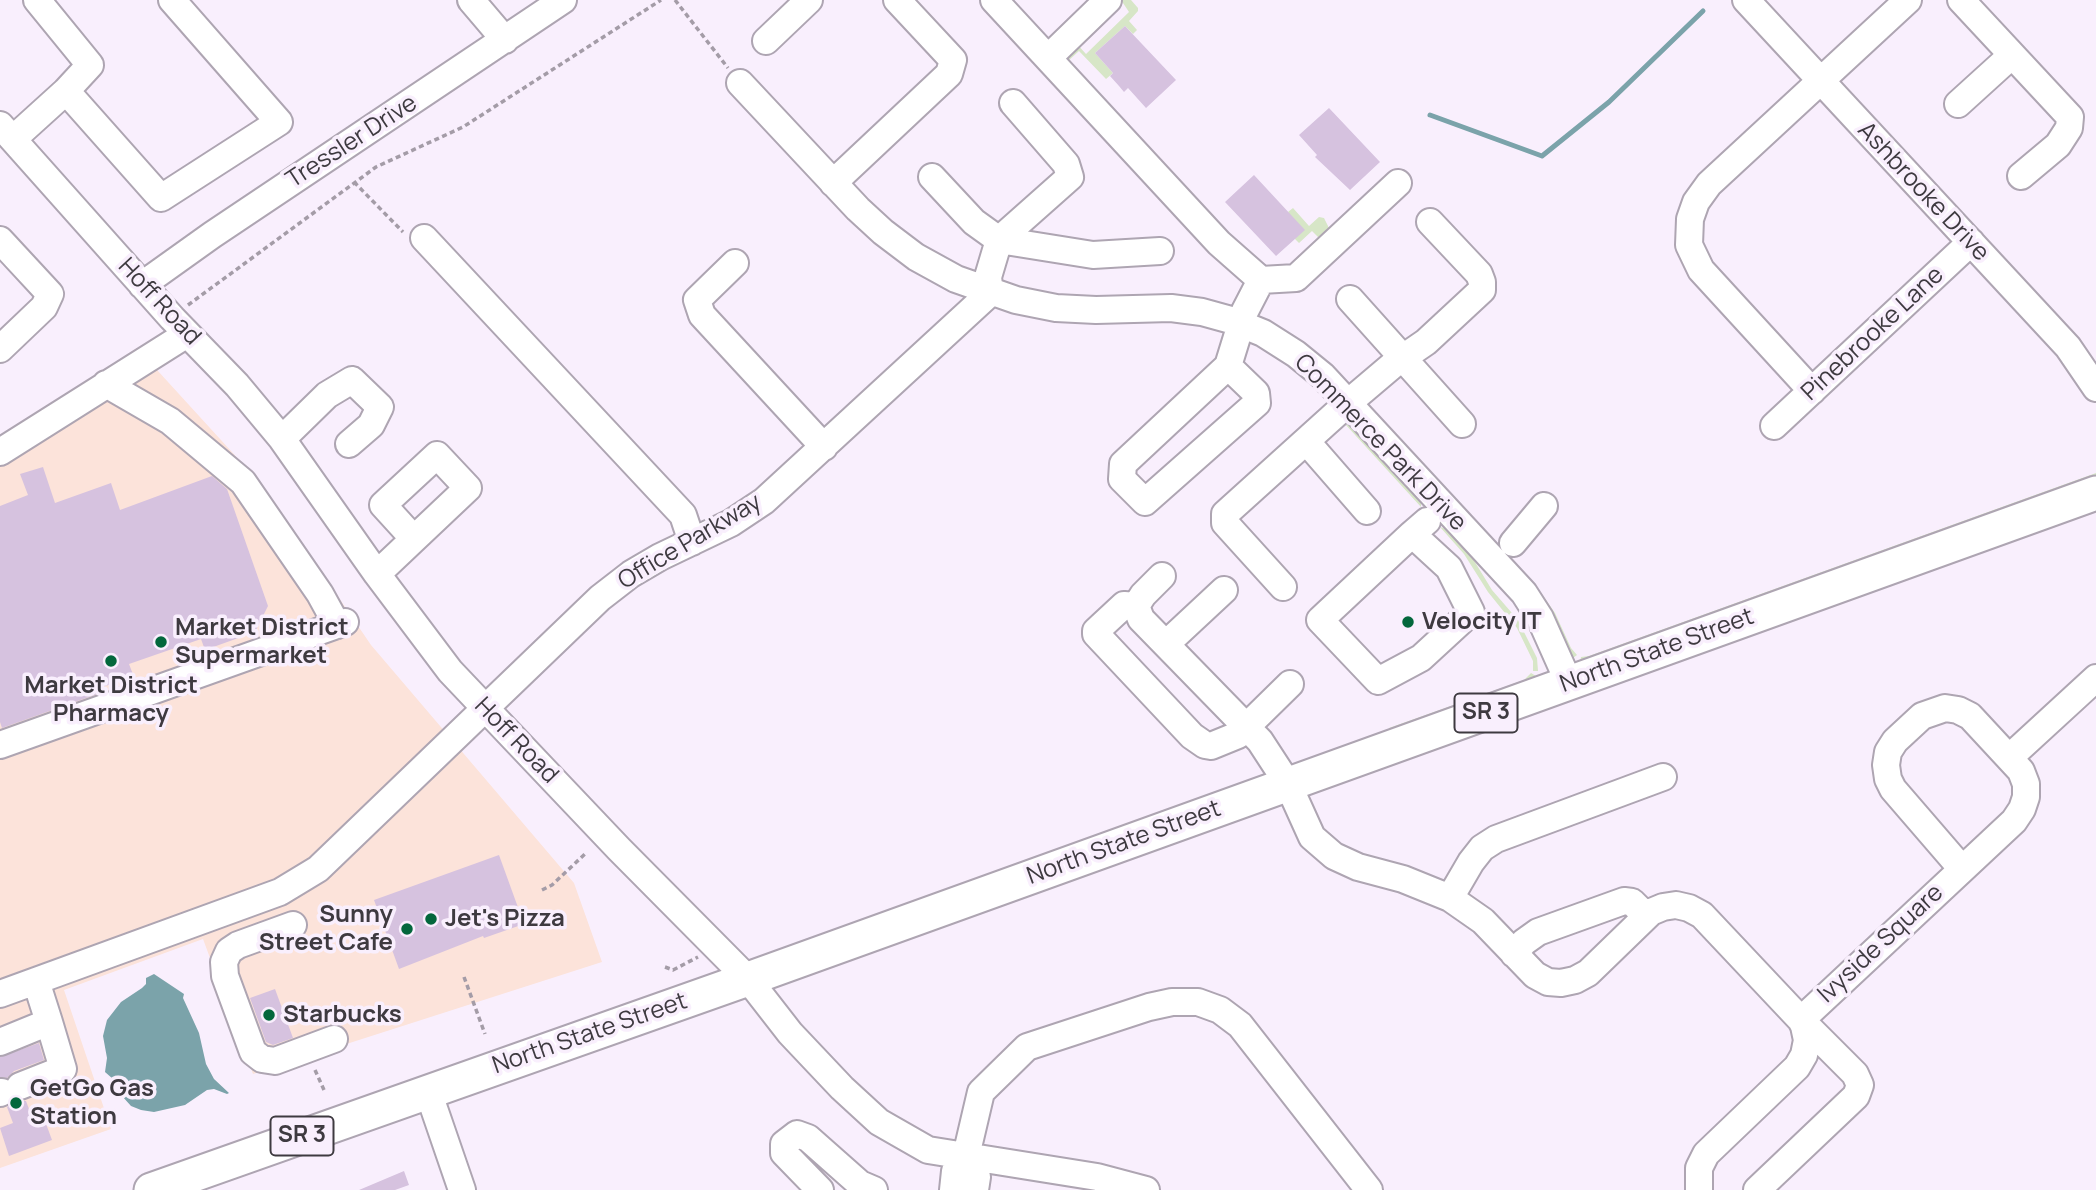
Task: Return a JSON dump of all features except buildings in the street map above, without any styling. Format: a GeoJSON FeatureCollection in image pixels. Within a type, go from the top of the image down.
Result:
{"type":"FeatureCollection","features":[{"type":"Feature","properties":{"kind":"main road","name":"North State Street"},"geometry":{"type":"LineString","coordinates":[[151,1190],[748,979],[2096,493]]}},
{"type":"Feature","properties":{"kind":"street"},"geometry":{"type":"LineString","coordinates":[[8,143],[66,91],[90,65],[37,0]]}},
{"type":"Feature","properties":{"kind":"street"},"geometry":{"type":"LineString","coordinates":[[66,91],[161,198],[279,122],[172,0]]}},
{"type":"Feature","properties":{"kind":"street"},"geometry":{"type":"LineString","coordinates":[[471,0],[505,40]]}},
{"type":"Feature","properties":{"kind":"street","name":"Tressler Drive"},"geometry":{"type":"LineString","coordinates":[[142,285],[212,235],[563,0]]}},
{"type":"Feature","properties":{"kind":"street"},"geometry":{"type":"LineString","coordinates":[[766,41],[809,0]]}},
{"type":"Feature","properties":{"kind":"street"},"geometry":{"type":"LineString","coordinates":[[834,183],[949,74],[953,60],[897,0]]}},
{"type":"Feature","properties":{"kind":"street"},"geometry":{"type":"LineString","coordinates":[[994,0],[1219,243],[1261,280],[1296,278],[1398,183]]}},
{"type":"Feature","properties":{"kind":"street"},"geometry":{"type":"LineString","coordinates":[[1048,58],[1108,0]]}},
{"type":"Feature","properties":{"kind":"street","name":"Ashbrooke Drive"},"geometry":{"type":"LineString","coordinates":[[1746,0],[2068,347],[2096,388]]}},
{"type":"Feature","properties":{"kind":"street"},"geometry":{"type":"LineString","coordinates":[[1812,391],[1701,270],[1692,254],[1688,230],[1696,202],[1709,184],[1908,0]]}},
{"type":"Feature","properties":{"kind":"street"},"geometry":{"type":"LineString","coordinates":[[1961,0],[2070,117],[2069,128],[2058,145],[2021,176]]}},
{"type":"Feature","properties":{"kind":"street"},"geometry":{"type":"LineString","coordinates":[[1958,104],[2012,55]]}},
{"type":"Feature","properties":{"kind":"street","name":"Commerce Park Drive"},"geometry":{"type":"LineString","coordinates":[[740,83],[883,232],[916,257],[956,279],[990,293],[1056,308],[1171,308],[1202,312],[1263,333],[1296,354],[1323,376],[1348,403],[1429,518],[1503,553],[1540,618],[1569,683]]}},
{"type":"Feature","properties":{"kind":"street"},"geometry":{"type":"LineString","coordinates":[[990,293],[988,277],[999,240],[1070,177],[1066,164],[1013,103]]}},
{"type":"Feature","properties":{"kind":"street","name":"Hoff Road"},"geometry":{"type":"LineString","coordinates":[[8,143],[142,285],[186,321],[282,439],[377,574],[450,671],[748,979],[790,1034],[842,1088],[879,1122],[928,1150],[1097,1177],[1146,1190]]}},
{"type":"Feature","properties":{"kind":"street"},"geometry":{"type":"LineString","coordinates":[[932,177],[974,222],[999,240],[1093,255],[1160,251]]}},
{"type":"Feature","properties":{"kind":"street"},"geometry":{"type":"LineString","coordinates":[[1283,587],[1225,523],[1224,518],[1228,510],[1348,403],[1426,342],[1482,290],[1479,274],[1430,222]]}},
{"type":"Feature","properties":{"kind":"street"},"geometry":{"type":"LineString","coordinates":[[416,237],[683,515],[692,542]]}},
{"type":"Feature","properties":{"kind":"street","name":"Pinebrooke Lane"},"geometry":{"type":"LineString","coordinates":[[1774,426],[1971,242]]}},
{"type":"Feature","properties":{"kind":"street"},"geometry":{"type":"LineString","coordinates":[[0,349],[44,307],[50,294],[4,252]]}},
{"type":"Feature","properties":{"kind":"street"},"geometry":{"type":"LineString","coordinates":[[735,262],[696,300],[702,315],[824,447]]}},
{"type":"Feature","properties":{"kind":"street"},"geometry":{"type":"LineString","coordinates":[[1228,366],[1256,393],[1256,403],[1145,502],[1122,479],[1123,464],[1228,366],[1245,311],[1261,280]]}},
{"type":"Feature","properties":{"kind":"street","name":"Office Parkway"},"geometry":{"type":"LineString","coordinates":[[0,994],[280,892],[318,869],[600,598],[631,574],[660,557],[732,523],[764,501],[990,293]]}},
{"type":"Feature","properties":{"kind":"street"},"geometry":{"type":"LineString","coordinates":[[1350,299],[1462,424]]}},
{"type":"Feature","properties":{"kind":"street"},"geometry":{"type":"LineString","coordinates":[[0,452],[106,384],[186,321]]}},
{"type":"Feature","properties":{"kind":"street"},"geometry":{"type":"LineString","coordinates":[[282,439],[327,395],[352,380],[380,407],[370,425],[349,444]]}},
{"type":"Feature","properties":{"kind":"street"},"geometry":{"type":"LineString","coordinates":[[0,745],[341,623],[243,482],[170,421],[106,384]]}},
{"type":"Feature","properties":{"kind":"street"},"geometry":{"type":"LineString","coordinates":[[1306,441],[1367,511]]}},
{"type":"Feature","properties":{"kind":"street"},"geometry":{"type":"LineString","coordinates":[[1503,553],[1544,506]]}},
{"type":"Feature","properties":{"kind":"street"},"geometry":{"type":"LineString","coordinates":[[1429,518],[1448,568],[1471,612],[1421,658],[1378,681],[1320,620],[1429,518]]}},
{"type":"Feature","properties":{"kind":"street"},"geometry":{"type":"LineString","coordinates":[[377,574],[414,539]]}},
{"type":"Feature","properties":{"kind":"street"},"geometry":{"type":"LineString","coordinates":[[1136,606],[1162,576]]}},
{"type":"Feature","properties":{"kind":"street"},"geometry":{"type":"LineString","coordinates":[[1166,645],[1224,590]]}},
{"type":"Feature","properties":{"kind":"street"},"geometry":{"type":"LineString","coordinates":[[1136,606],[1124,605],[1096,634],[1199,742],[1211,746],[1238,735],[1290,684]]}},
{"type":"Feature","properties":{"kind":"street"},"geometry":{"type":"LineString","coordinates":[[1136,606],[1141,619],[1260,741],[1288,784],[1312,837],[1334,856],[1358,867],[1403,879],[1450,898],[1483,921],[1535,975],[1548,982],[1575,980],[1588,973],[1646,916],[1663,907],[1676,905],[1702,915],[1855,1074],[1860,1085],[1856,1096],[1757,1190]]}},
{"type":"Feature","properties":{"kind":"street"},"geometry":{"type":"LineString","coordinates":[[2010,757],[2096,678]]}},
{"type":"Feature","properties":{"kind":"street","name":"Ivyside Square"},"geometry":{"type":"LineString","coordinates":[[1801,1020],[2014,821],[2022,809],[2026,784],[2021,771],[1970,716],[1945,708],[1922,716],[1895,741],[1888,752],[1886,765],[1893,789],[1962,869]]}},
{"type":"Feature","properties":{"kind":"street"},"geometry":{"type":"LineString","coordinates":[[1450,898],[1471,862],[1482,848],[1496,839],[1663,777]]}},
{"type":"Feature","properties":{"kind":"street"},"geometry":{"type":"LineString","coordinates":[[1514,954],[1538,932],[1623,901],[1632,902],[1646,916]]}},
{"type":"Feature","properties":{"kind":"street"},"geometry":{"type":"LineString","coordinates":[[293,926],[238,945],[229,951],[224,962],[225,976],[253,1052],[262,1059],[275,1061],[334,1039]]}},
{"type":"Feature","properties":{"kind":"street"},"geometry":{"type":"LineString","coordinates":[[7,1090],[63,1069],[36,981]]}},
{"type":"Feature","properties":{"kind":"street"},"geometry":{"type":"LineString","coordinates":[[953,1190],[956,1171],[966,1156],[981,1091],[1027,1047],[1172,1002],[1198,1002],[1220,1010],[1240,1025],[1369,1190]]}},
{"type":"Feature","properties":{"kind":"street"},"geometry":{"type":"LineString","coordinates":[[1699,1190],[1699,1167],[1706,1154],[1797,1067],[1804,1055],[1807,1041],[1801,1020]]}},
{"type":"Feature","properties":{"kind":"street"},"geometry":{"type":"LineString","coordinates":[[0,1042],[49,1022]]}},
{"type":"Feature","properties":{"kind":"street"},"geometry":{"type":"LineString","coordinates":[[428,1091],[462,1190]]}},
{"type":"Feature","properties":{"kind":"street"},"geometry":{"type":"LineString","coordinates":[[820,1190],[784,1153],[784,1144],[797,1134],[808,1138],[864,1188]]}},
{"type":"Feature","properties":{"kind":"street"},"geometry":{"type":"LineString","coordinates":[[966,1156],[977,1177],[975,1190]]}},
{"type":"Feature","properties":{"kind":"path"},"geometry":{"type":"LineString","coordinates":[[186,321],[354,182],[376,167],[463,127],[661,0]]}},
{"type":"Feature","properties":{"kind":"path"},"geometry":{"type":"LineString","coordinates":[[675,0],[740,83]]}},
{"type":"Feature","properties":{"kind":"path"},"geometry":{"type":"LineString","coordinates":[[354,182],[416,237]]}},
{"type":"Feature","properties":{"kind":"path"},"geometry":{"type":"LineString","coordinates":[[542,890],[552,885],[586,853]]}},
{"type":"Feature","properties":{"kind":"path"},"geometry":{"type":"LineString","coordinates":[[665,967],[673,970],[716,948]]}},
{"type":"Feature","properties":{"kind":"path"},"geometry":{"type":"LineString","coordinates":[[464,977],[485,1034]]}},
{"type":"Feature","properties":{"kind":"shaded area"},"geometry":{"type":"Polygon","coordinates":[[[137,348],[262,485],[371,645],[574,883],[602,962],[253,1074],[203,939],[64,990],[111,1129],[0,1168],[0,440],[137,348]]]}},
{"type":"Feature","properties":{"kind":"green space"},"geometry":{"type":"Polygon","coordinates":[[[1121,0],[1131,0],[1138,8],[1129,21],[1137,30],[1133,34],[1125,26],[1095,53],[1113,73],[1106,79],[1079,51],[1067,62],[1061,52],[1076,43],[1086,54],[1129,12],[1121,0]]]}},
{"type":"Feature","properties":{"kind":"green space"},"geometry":{"type":"Polygon","coordinates":[[[1293,208],[1309,226],[1319,217],[1324,218],[1330,230],[1320,239],[1312,231],[1299,243],[1295,239],[1288,212],[1293,208]]]}},
{"type":"Feature","properties":{"kind":"green space"},"geometry":{"type":"Polygon","coordinates":[[[1345,424],[1353,427],[1421,500],[1421,507],[1345,424]]]}},
{"type":"Feature","properties":{"kind":"green space"},"geometry":{"type":"Polygon","coordinates":[[[2096,473],[2096,478],[1580,662],[1581,657],[2096,473]]]}},
{"type":"Feature","properties":{"kind":"green space"},"geometry":{"type":"Polygon","coordinates":[[[1440,527],[1449,530],[1470,554],[1492,590],[1518,620],[1537,658],[1538,671],[1533,671],[1533,661],[1517,628],[1488,592],[1464,554],[1440,527]]]}},
{"type":"Feature","properties":{"kind":"green space"},"geometry":{"type":"Polygon","coordinates":[[[1512,561],[1555,613],[1577,655],[1573,658],[1568,653],[1512,561]]]}},
{"type":"Feature","properties":{"kind":"green space"},"geometry":{"type":"Polygon","coordinates":[[[1531,673],[1536,676],[1532,681],[1389,734],[1389,728],[1524,680],[1531,673]]]}},
{"type":"Feature","properties":{"kind":"water"},"geometry":{"type":"Polygon","coordinates":[[[154,974],[184,994],[183,998],[199,1033],[206,1064],[214,1079],[229,1093],[207,1090],[185,1105],[154,1112],[141,1110],[131,1106],[113,1079],[105,1072],[107,1058],[103,1036],[107,1020],[121,1002],[142,988],[146,984],[146,978],[154,974]]]}},
{"type":"Feature","properties":{"kind":"waterway"},"geometry":{"type":"LineString","coordinates":[[1430,115],[1542,156],[1609,102],[1703,11]]}},
{"type":"Feature","properties":{"kind":"place","name":"Velocity IT"},"geometry":{"type":"Point","coordinates":[1408,622]}},
{"type":"Feature","properties":{"kind":"place","name":"Market District Supermarket"},"geometry":{"type":"Point","coordinates":[161,642]}},
{"type":"Feature","properties":{"kind":"place","name":"Market District Pharmacy"},"geometry":{"type":"Point","coordinates":[111,661]}},
{"type":"Feature","properties":{"kind":"place","name":"Jet's Pizza"},"geometry":{"type":"Point","coordinates":[431,919]}},
{"type":"Feature","properties":{"kind":"place","name":"Sunny Street Cafe"},"geometry":{"type":"Point","coordinates":[407,929]}},
{"type":"Feature","properties":{"kind":"place","name":"Starbucks"},"geometry":{"type":"Point","coordinates":[269,1015]}},
{"type":"Feature","properties":{"kind":"place","name":"GetGo Gas Station"},"geometry":{"type":"Point","coordinates":[16,1103]}}]}
